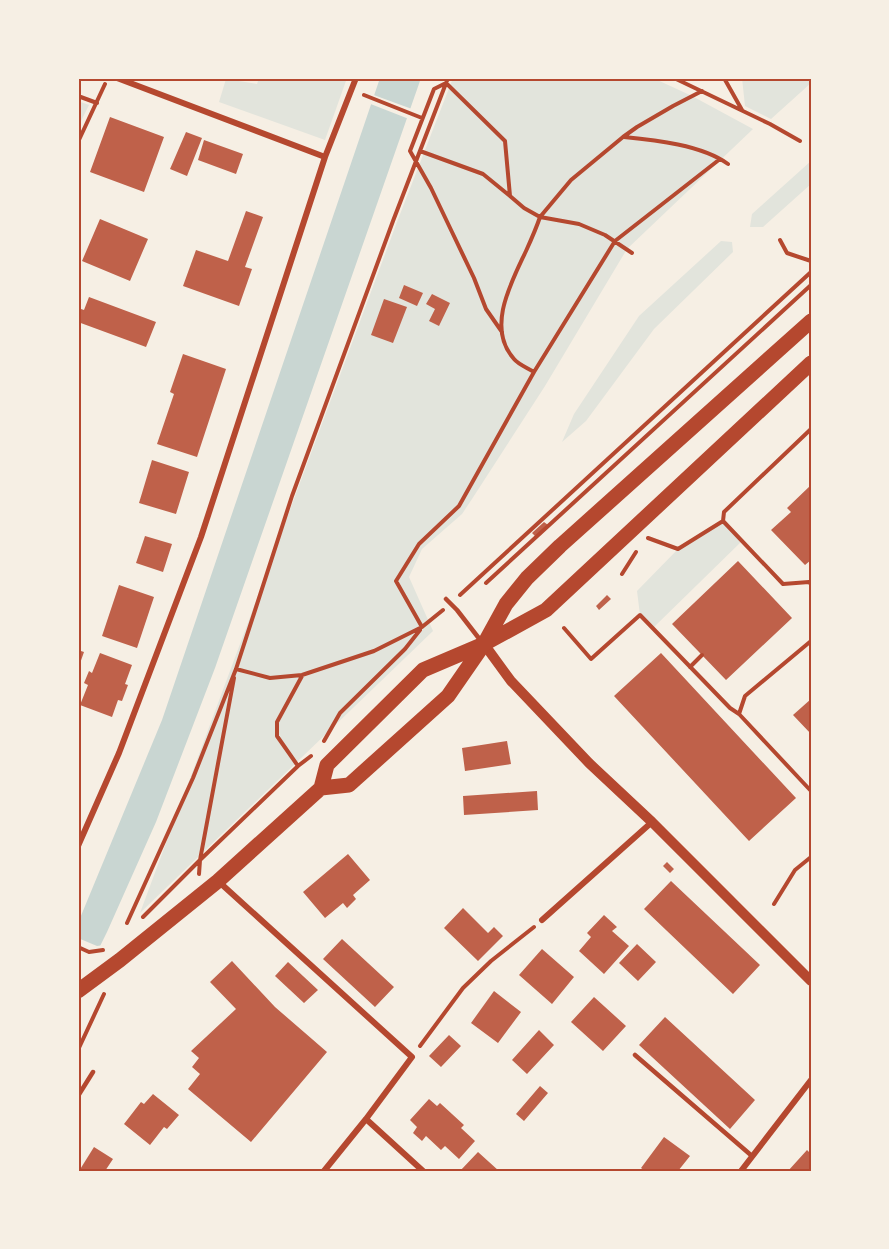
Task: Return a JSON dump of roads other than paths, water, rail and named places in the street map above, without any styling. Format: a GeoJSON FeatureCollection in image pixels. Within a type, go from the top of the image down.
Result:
{"type":"FeatureCollection","features":[{"type":"Feature","properties":{"kind":"main road"},"geometry":{"type":"LineString","coordinates":[[321,788],[349,785],[448,696],[484,644],[506,604],[527,578],[811,321]]}},
{"type":"Feature","properties":{"kind":"main road"},"geometry":{"type":"LineString","coordinates":[[78,991],[199,896],[321,788],[327,765],[423,670],[484,644],[546,610],[811,363]]}},
{"type":"Feature","properties":{"kind":"street"},"geometry":{"type":"LineString","coordinates":[[117,78],[325,157]]}},
{"type":"Feature","properties":{"kind":"street"},"geometry":{"type":"LineString","coordinates":[[78,846],[119,753],[201,537],[325,157],[356,78]]}},
{"type":"Feature","properties":{"kind":"street"},"geometry":{"type":"LineString","coordinates":[[484,644],[511,681],[588,763],[651,822],[811,981]]}},
{"type":"Feature","properties":{"kind":"street"},"geometry":{"type":"LineString","coordinates":[[542,920],[651,822]]}},
{"type":"Feature","properties":{"kind":"street"},"geometry":{"type":"LineString","coordinates":[[218,880],[412,1057],[324,1171]]}},
{"type":"Feature","properties":{"kind":"street"},"geometry":{"type":"LineString","coordinates":[[744,1170],[752,1156],[811,1080]]}},
{"type":"Feature","properties":{"kind":"street"},"geometry":{"type":"LineString","coordinates":[[366,1119],[423,1171]]}},
{"type":"Feature","properties":{"kind":"lane"},"geometry":{"type":"LineString","coordinates":[[446,599],[484,644]]}},
{"type":"Feature","properties":{"kind":"lane"},"geometry":{"type":"LineString","coordinates":[[635,1055],[752,1156]]}},
{"type":"Feature","properties":{"kind":"lane"},"geometry":{"type":"LineString","coordinates":[[78,1096],[93,1072]]}}]}
